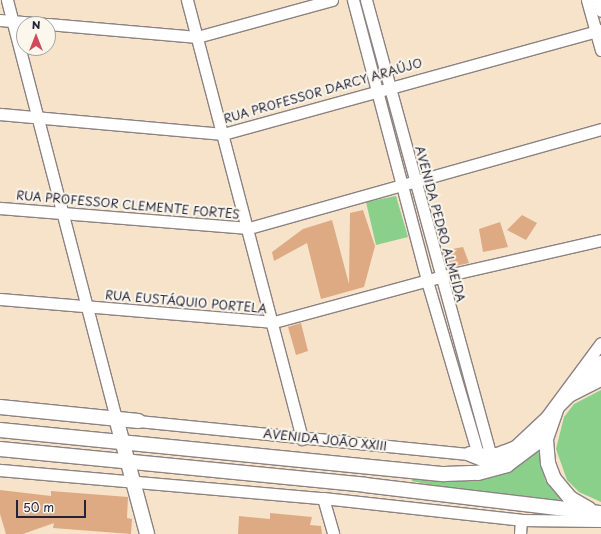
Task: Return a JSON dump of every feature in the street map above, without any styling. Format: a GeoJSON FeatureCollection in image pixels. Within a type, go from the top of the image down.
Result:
{"type":"FeatureCollection","features":[{"type":"Feature","properties":{"kind":"main road"},"geometry":{"type":"LineString","coordinates":[[600,516],[570,498],[554,478],[546,455],[550,423],[557,408],[583,385],[601,363]]}},
{"type":"Feature","properties":{"kind":"main road"},"geometry":{"type":"LineString","coordinates":[[583,385],[601,378]]}},
{"type":"Feature","properties":{"kind":"main road","name":"AVENIDA JOÃO XXIII"},"geometry":{"type":"LineString","coordinates":[[0,408],[138,421]]}},
{"type":"Feature","properties":{"kind":"main road"},"geometry":{"type":"LineString","coordinates":[[116,418],[147,534]]}},
{"type":"Feature","properties":{"kind":"main road","name":"AVENIDA JOÃO XXIII"},"geometry":{"type":"LineString","coordinates":[[0,430],[444,474],[490,470],[507,465],[530,450],[550,423]]}},
{"type":"Feature","properties":{"kind":"main road"},"geometry":{"type":"LineString","coordinates":[[0,449],[462,497],[600,516]]}},
{"type":"Feature","properties":{"kind":"main road"},"geometry":{"type":"LineString","coordinates":[[474,454],[498,460],[530,450]]}},
{"type":"Feature","properties":{"kind":"main road"},"geometry":{"type":"LineString","coordinates":[[462,497],[476,504],[560,518]]}},
{"type":"Feature","properties":{"kind":"street"},"geometry":{"type":"LineString","coordinates":[[7,0],[40,118],[116,418]]}},
{"type":"Feature","properties":{"kind":"street"},"geometry":{"type":"LineString","coordinates":[[187,0],[274,322],[302,439]]}},
{"type":"Feature","properties":{"kind":"street"},"geometry":{"type":"LineString","coordinates":[[56,25],[197,37],[332,0]]}},
{"type":"Feature","properties":{"kind":"street"},"geometry":{"type":"LineString","coordinates":[[353,0],[474,454]]}},
{"type":"Feature","properties":{"kind":"street","name":"AVENIDA PEDRO ALMEIDA"},"geometry":{"type":"LineString","coordinates":[[366,0],[390,85],[440,277],[490,454]]}},
{"type":"Feature","properties":{"kind":"street"},"geometry":{"type":"LineString","coordinates":[[587,0],[599,31],[601,50]]}},
{"type":"Feature","properties":{"kind":"street"},"geometry":{"type":"LineString","coordinates":[[598,0],[601,11]]}},
{"type":"Feature","properties":{"kind":"street"},"geometry":{"type":"LineString","coordinates":[[0,20],[16,21]]}},
{"type":"Feature","properties":{"kind":"street","name":"RUA PROFESSOR DARCY ARAÚJO"},"geometry":{"type":"LineString","coordinates":[[0,114],[223,134],[390,85],[599,31]]}},
{"type":"Feature","properties":{"kind":"street","name":"RUA PROFESSOR CLEMENTE FORTES"},"geometry":{"type":"LineString","coordinates":[[0,208],[249,228],[414,179],[601,129]]}},
{"type":"Feature","properties":{"kind":"street","name":"RUA EUSTÁQUIO PORTELA"},"geometry":{"type":"LineString","coordinates":[[0,299],[274,322],[440,277],[601,240]]}},
{"type":"Feature","properties":{"kind":"street","name":"AVENIDA JOÃO XXIII"},"geometry":{"type":"LineString","coordinates":[[138,421],[302,439],[474,454],[490,454],[515,446],[546,417],[601,343]]}},
{"type":"Feature","properties":{"kind":"street"},"geometry":{"type":"LineString","coordinates":[[0,470],[134,483],[323,498],[521,520],[600,516]]}},
{"type":"Feature","properties":{"kind":"street"},"geometry":{"type":"LineString","coordinates":[[323,498],[333,534]]}},
{"type":"Feature","properties":{"kind":"street"},"geometry":{"type":"LineString","coordinates":[[520,534],[521,520]]}},
{"type":"Feature","properties":{"kind":"green space"},"geometry":{"type":"Polygon","coordinates":[[[396,196],[408,237],[376,245],[366,202],[396,196]]]}},
{"type":"Feature","properties":{"kind":"green space"},"geometry":{"type":"Polygon","coordinates":[[[601,390],[601,502],[579,492],[567,480],[556,449],[564,417],[574,404],[601,390]]]}},
{"type":"Feature","properties":{"kind":"green space"},"geometry":{"type":"Polygon","coordinates":[[[540,449],[545,480],[566,506],[514,502],[412,481],[413,476],[444,479],[498,476],[540,449]]]}},
{"type":"Feature","properties":{"kind":"building"},"geometry":{"type":"Polygon","coordinates":[[[363,210],[375,246],[364,287],[321,299],[307,243],[274,261],[272,252],[303,229],[332,220],[349,284],[350,213],[363,210]]]}},
{"type":"Feature","properties":{"kind":"building"},"geometry":{"type":"Polygon","coordinates":[[[522,215],[537,223],[526,240],[507,230],[522,215]]]}},
{"type":"Feature","properties":{"kind":"building"},"geometry":{"type":"Polygon","coordinates":[[[500,222],[508,247],[483,252],[479,229],[500,222]]]}},
{"type":"Feature","properties":{"kind":"building"},"geometry":{"type":"Polygon","coordinates":[[[463,247],[469,263],[447,268],[442,251],[463,247]]]}},
{"type":"Feature","properties":{"kind":"building"},"geometry":{"type":"Polygon","coordinates":[[[301,323],[308,351],[296,355],[288,327],[301,323]]]}},
{"type":"Feature","properties":{"kind":"building"},"geometry":{"type":"Polygon","coordinates":[[[0,490],[51,496],[51,491],[128,497],[127,518],[132,519],[131,534],[53,528],[54,523],[23,534],[6,534],[0,514],[0,490]]]}},
{"type":"Feature","properties":{"kind":"building"},"geometry":{"type":"Polygon","coordinates":[[[270,513],[312,517],[310,525],[321,526],[322,534],[238,534],[239,516],[270,519],[270,513]]]}}]}
